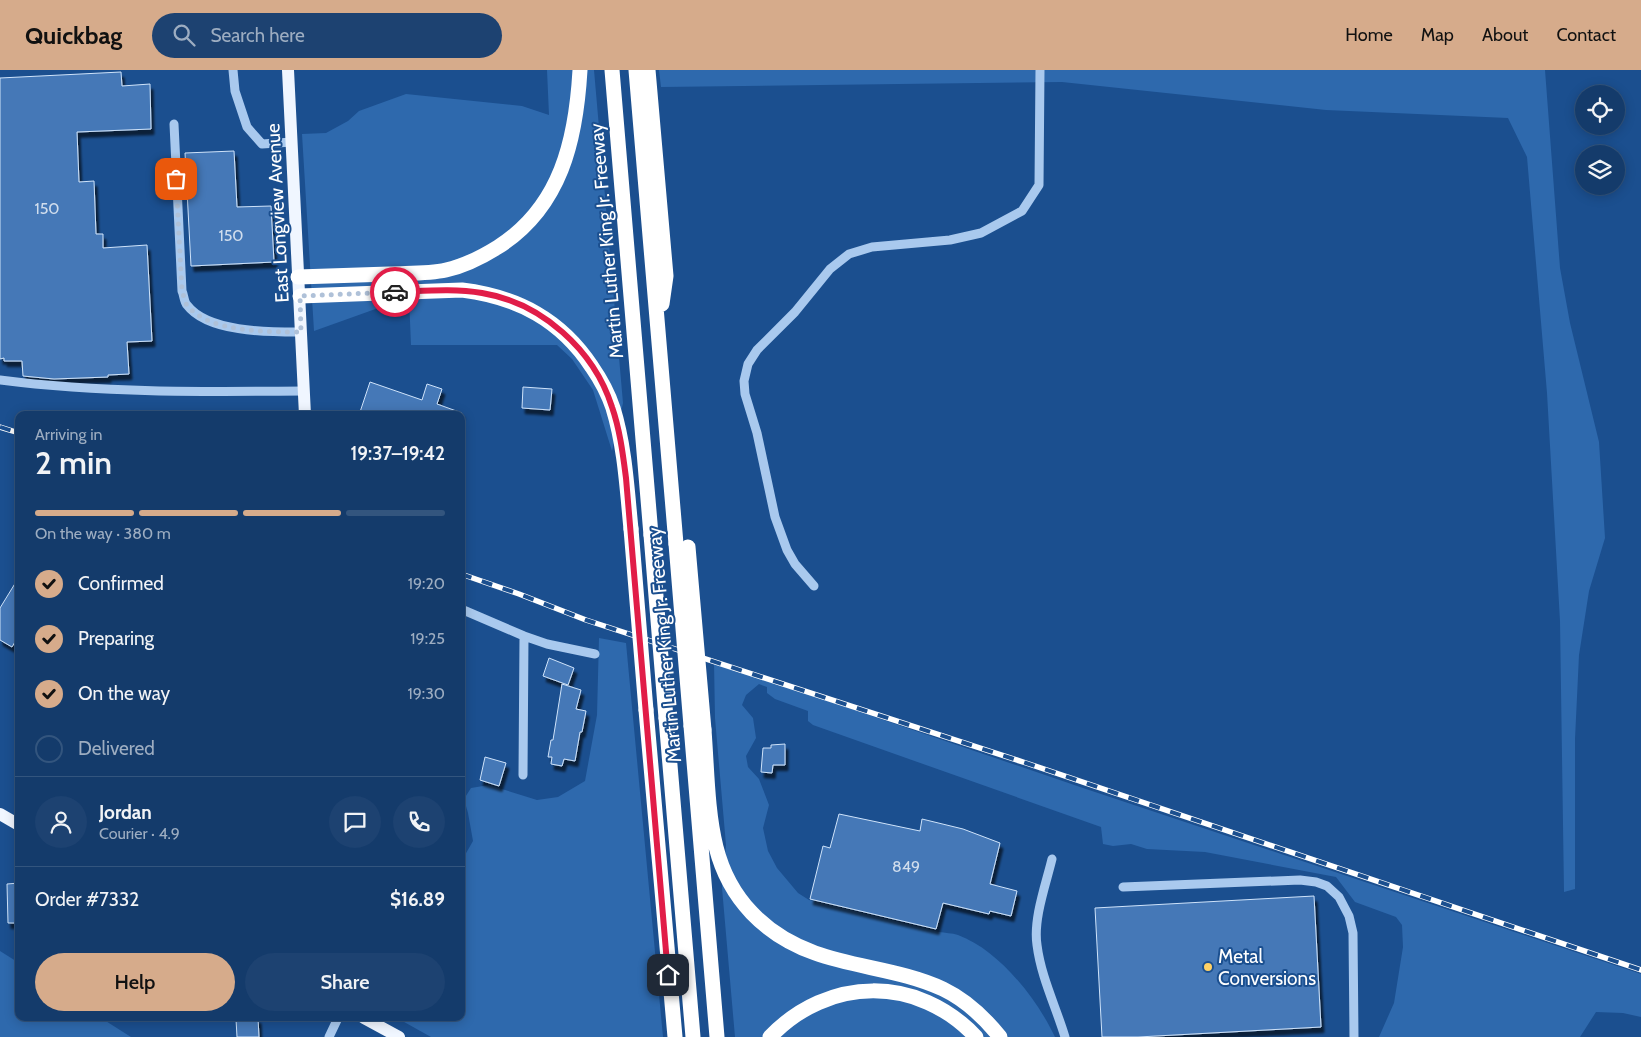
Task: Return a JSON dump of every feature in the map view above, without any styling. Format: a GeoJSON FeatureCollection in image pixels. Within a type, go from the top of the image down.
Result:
{"type":"FeatureCollection","features":[{"type":"Feature","properties":{"kind":"highway"},"geometry":{"type":"LineString","coordinates":[[298,277],[423,273],[445,270],[486,254],[507,241],[524,227],[540,209],[554,186],[565,162],[572,135],[580,70]]}},
{"type":"Feature","properties":{"kind":"highway","name":"Martin Luther King Jr. Freeway"},"geometry":{"type":"LineString","coordinates":[[612,70],[693,1037]]}},
{"type":"Feature","properties":{"kind":"highway","name":"Martin Luther King Jr. Freeway"},"geometry":{"type":"LineString","coordinates":[[636,70],[671,488],[682,546],[698,728],[717,1037]]}},
{"type":"Feature","properties":{"kind":"highway"},"geometry":{"type":"LineString","coordinates":[[648,70],[666,276],[658,330]]}},
{"type":"Feature","properties":{"kind":"highway"},"geometry":{"type":"LineString","coordinates":[[300,296],[462,290],[503,298],[538,314],[566,335],[582,352],[606,392],[613,408],[622,454],[631,529],[675,1037]]}},
{"type":"Feature","properties":{"kind":"highway"},"geometry":{"type":"LineString","coordinates":[[698,728],[712,827],[721,865],[735,893],[755,918],[772,932],[815,953],[910,976],[944,989],[974,1008],[1000,1037]]}},
{"type":"Feature","properties":{"kind":"highway"},"geometry":{"type":"LineString","coordinates":[[770,1037],[795,1015],[811,1005],[827,998],[862,991],[881,991],[917,998],[947,1012],[960,1021],[976,1037]]}},
{"type":"Feature","properties":{"kind":"main road","name":"East Longview Avenue"},"geometry":{"type":"LineString","coordinates":[[288,70],[306,411]]}},
{"type":"Feature","properties":{"kind":"main road"},"geometry":{"type":"LineString","coordinates":[[0,814],[15,823]]}},
{"type":"Feature","properties":{"kind":"main road"},"geometry":{"type":"LineString","coordinates":[[370,1021],[399,1037]]}},
{"type":"Feature","properties":{"kind":"street"},"geometry":{"type":"LineString","coordinates":[[233,70],[235,91],[247,127],[262,144],[292,142]]}},
{"type":"Feature","properties":{"kind":"street"},"geometry":{"type":"LineString","coordinates":[[814,586],[795,564],[787,550],[775,518],[757,433],[746,394],[744,381],[748,364],[757,350],[796,312],[830,269],[849,254],[872,247],[950,240],[981,233],[1022,211],[1040,185],[1040,70]]}},
{"type":"Feature","properties":{"kind":"street"},"geometry":{"type":"LineString","coordinates":[[174,124],[182,291],[186,305],[199,316],[232,328],[249,331],[301,332]]}},
{"type":"Feature","properties":{"kind":"street"},"geometry":{"type":"LineString","coordinates":[[0,380],[51,387],[184,392],[304,391]]}},
{"type":"Feature","properties":{"kind":"street"},"geometry":{"type":"LineString","coordinates":[[465,611],[547,644],[595,654]]}},
{"type":"Feature","properties":{"kind":"street"},"geometry":{"type":"LineString","coordinates":[[523,775],[524,636]]}},
{"type":"Feature","properties":{"kind":"street"},"geometry":{"type":"LineString","coordinates":[[1052,859],[1041,905],[1037,928],[1037,944],[1065,1037]]}},
{"type":"Feature","properties":{"kind":"street"},"geometry":{"type":"LineString","coordinates":[[1123,887],[1300,880],[1316,882],[1326,886],[1339,897],[1349,916],[1353,933],[1354,1037]]}},
{"type":"Feature","properties":{"kind":"street"},"geometry":{"type":"LineString","coordinates":[[329,1037],[337,1021]]}},
{"type":"Feature","properties":{"kind":"shaded area"},"geometry":{"type":"Polygon","coordinates":[[[547,70],[594,70],[623,403],[612,451],[593,390],[572,359],[557,345],[411,345],[409,297],[314,331],[302,134],[326,133],[348,121],[359,111],[406,94],[522,106],[549,115],[547,70]]]}},
{"type":"Feature","properties":{"kind":"shaded area"},"geometry":{"type":"Polygon","coordinates":[[[659,70],[1545,70],[1560,268],[1570,323],[1599,442],[1605,538],[1589,591],[1579,655],[1575,739],[1575,889],[1564,892],[1560,621],[1547,393],[1527,157],[1508,118],[1326,110],[1062,82],[661,87],[659,70]]]}},
{"type":"Feature","properties":{"kind":"shaded area"},"geometry":{"type":"Polygon","coordinates":[[[599,638],[626,643],[663,1037],[431,1037],[402,1021],[465,1021],[465,855],[473,841],[465,797],[471,788],[489,785],[537,800],[558,797],[585,781],[597,715],[599,638]]]}},
{"type":"Feature","properties":{"kind":"shaded area"},"geometry":{"type":"Polygon","coordinates":[[[714,662],[1083,788],[1641,974],[1641,1017],[1623,1013],[1596,1012],[1580,1037],[1379,1037],[1394,1003],[1403,947],[1402,925],[1396,917],[1355,902],[1336,877],[1205,852],[1147,849],[1131,844],[1113,846],[1103,844],[1101,827],[813,725],[808,721],[808,711],[775,699],[767,693],[767,687],[759,684],[746,695],[742,705],[753,718],[756,738],[746,756],[748,767],[759,779],[769,805],[763,828],[768,851],[777,868],[798,893],[809,900],[939,932],[956,934],[973,942],[988,952],[1015,977],[1038,1007],[1055,1037],[735,1037],[722,888],[726,845],[715,718],[714,662]]]}},
{"type":"Feature","properties":{"kind":"shaded area"},"geometry":{"type":"Polygon","coordinates":[[[0,951],[15,960],[15,1021],[106,1021],[131,1037],[0,1037],[0,951]]]}},
{"type":"Feature","properties":{"kind":"building"},"geometry":{"type":"Polygon","coordinates":[[[121,72],[122,86],[150,84],[151,129],[77,132],[79,182],[94,181],[96,234],[103,234],[103,248],[147,245],[152,341],[127,342],[129,374],[108,375],[108,377],[54,379],[23,376],[22,361],[4,361],[4,358],[0,359],[0,78],[121,72]]]}},
{"type":"Feature","properties":{"kind":"building"},"geometry":{"type":"Polygon","coordinates":[[[234,151],[237,207],[271,206],[274,262],[191,266],[185,153],[234,151]]]}},
{"type":"Feature","properties":{"kind":"building"},"geometry":{"type":"Polygon","coordinates":[[[370,382],[422,400],[427,384],[442,389],[437,404],[456,411],[360,411],[370,382]]]}},
{"type":"Feature","properties":{"kind":"building"},"geometry":{"type":"Polygon","coordinates":[[[523,387],[552,389],[550,410],[522,408],[523,387]]]}},
{"type":"Feature","properties":{"kind":"building"},"geometry":{"type":"Polygon","coordinates":[[[15,584],[15,642],[12,647],[0,640],[0,608],[15,584]]]}},
{"type":"Feature","properties":{"kind":"building"},"geometry":{"type":"Polygon","coordinates":[[[549,658],[574,668],[568,685],[543,676],[549,658]]]}},
{"type":"Feature","properties":{"kind":"building"},"geometry":{"type":"Polygon","coordinates":[[[562,684],[581,690],[576,709],[586,711],[575,761],[564,759],[562,766],[551,764],[552,757],[548,757],[551,740],[553,740],[562,684]]]}},
{"type":"Feature","properties":{"kind":"building"},"geometry":{"type":"Polygon","coordinates":[[[785,744],[785,765],[773,765],[772,773],[761,772],[763,748],[771,748],[771,745],[785,744]]]}},
{"type":"Feature","properties":{"kind":"building"},"geometry":{"type":"Polygon","coordinates":[[[485,757],[506,763],[499,786],[480,780],[485,757]]]}},
{"type":"Feature","properties":{"kind":"building"},"geometry":{"type":"Polygon","coordinates":[[[839,814],[920,831],[922,819],[963,829],[1000,843],[990,884],[1017,891],[1011,916],[990,911],[989,914],[943,903],[936,929],[810,899],[823,846],[830,848],[839,814]]]}},
{"type":"Feature","properties":{"kind":"building"},"geometry":{"type":"Polygon","coordinates":[[[15,883],[15,923],[8,923],[7,884],[15,883]]]}},
{"type":"Feature","properties":{"kind":"building","name":"Metal Conversions"},"geometry":{"type":"Polygon","coordinates":[[[1314,896],[1321,1027],[1138,1037],[1102,1037],[1095,908],[1314,896]]]}},
{"type":"Feature","properties":{"kind":"building"},"geometry":{"type":"Polygon","coordinates":[[[236,1021],[258,1021],[259,1037],[237,1037],[236,1021]]]}},
{"type":"Feature","properties":{"kind":"railway"},"geometry":{"type":"LineString","coordinates":[[0,427],[15,432]]}},
{"type":"Feature","properties":{"kind":"railway"},"geometry":{"type":"LineString","coordinates":[[465,575],[586,620],[1026,763],[1641,970]]}},
{"type":"Feature","properties":{"kind":"way so far"},"geometry":{"type":"LineString","coordinates":[[176,179],[182,291],[186,305],[199,316],[232,328],[249,331],[301,332],[300,296],[395,292]]}},
{"type":"Feature","properties":{"kind":"place","name":"Metal Conversions"},"geometry":{"type":"Point","coordinates":[1208,967]}},
{"type":"Feature","properties":{"kind":"route"},"geometry":{"type":"LineString","coordinates":[[395,292],[462,290],[483,293],[503,298],[538,314],[566,335],[582,352],[599,377],[613,408],[626,478],[668,975]]}}]}
